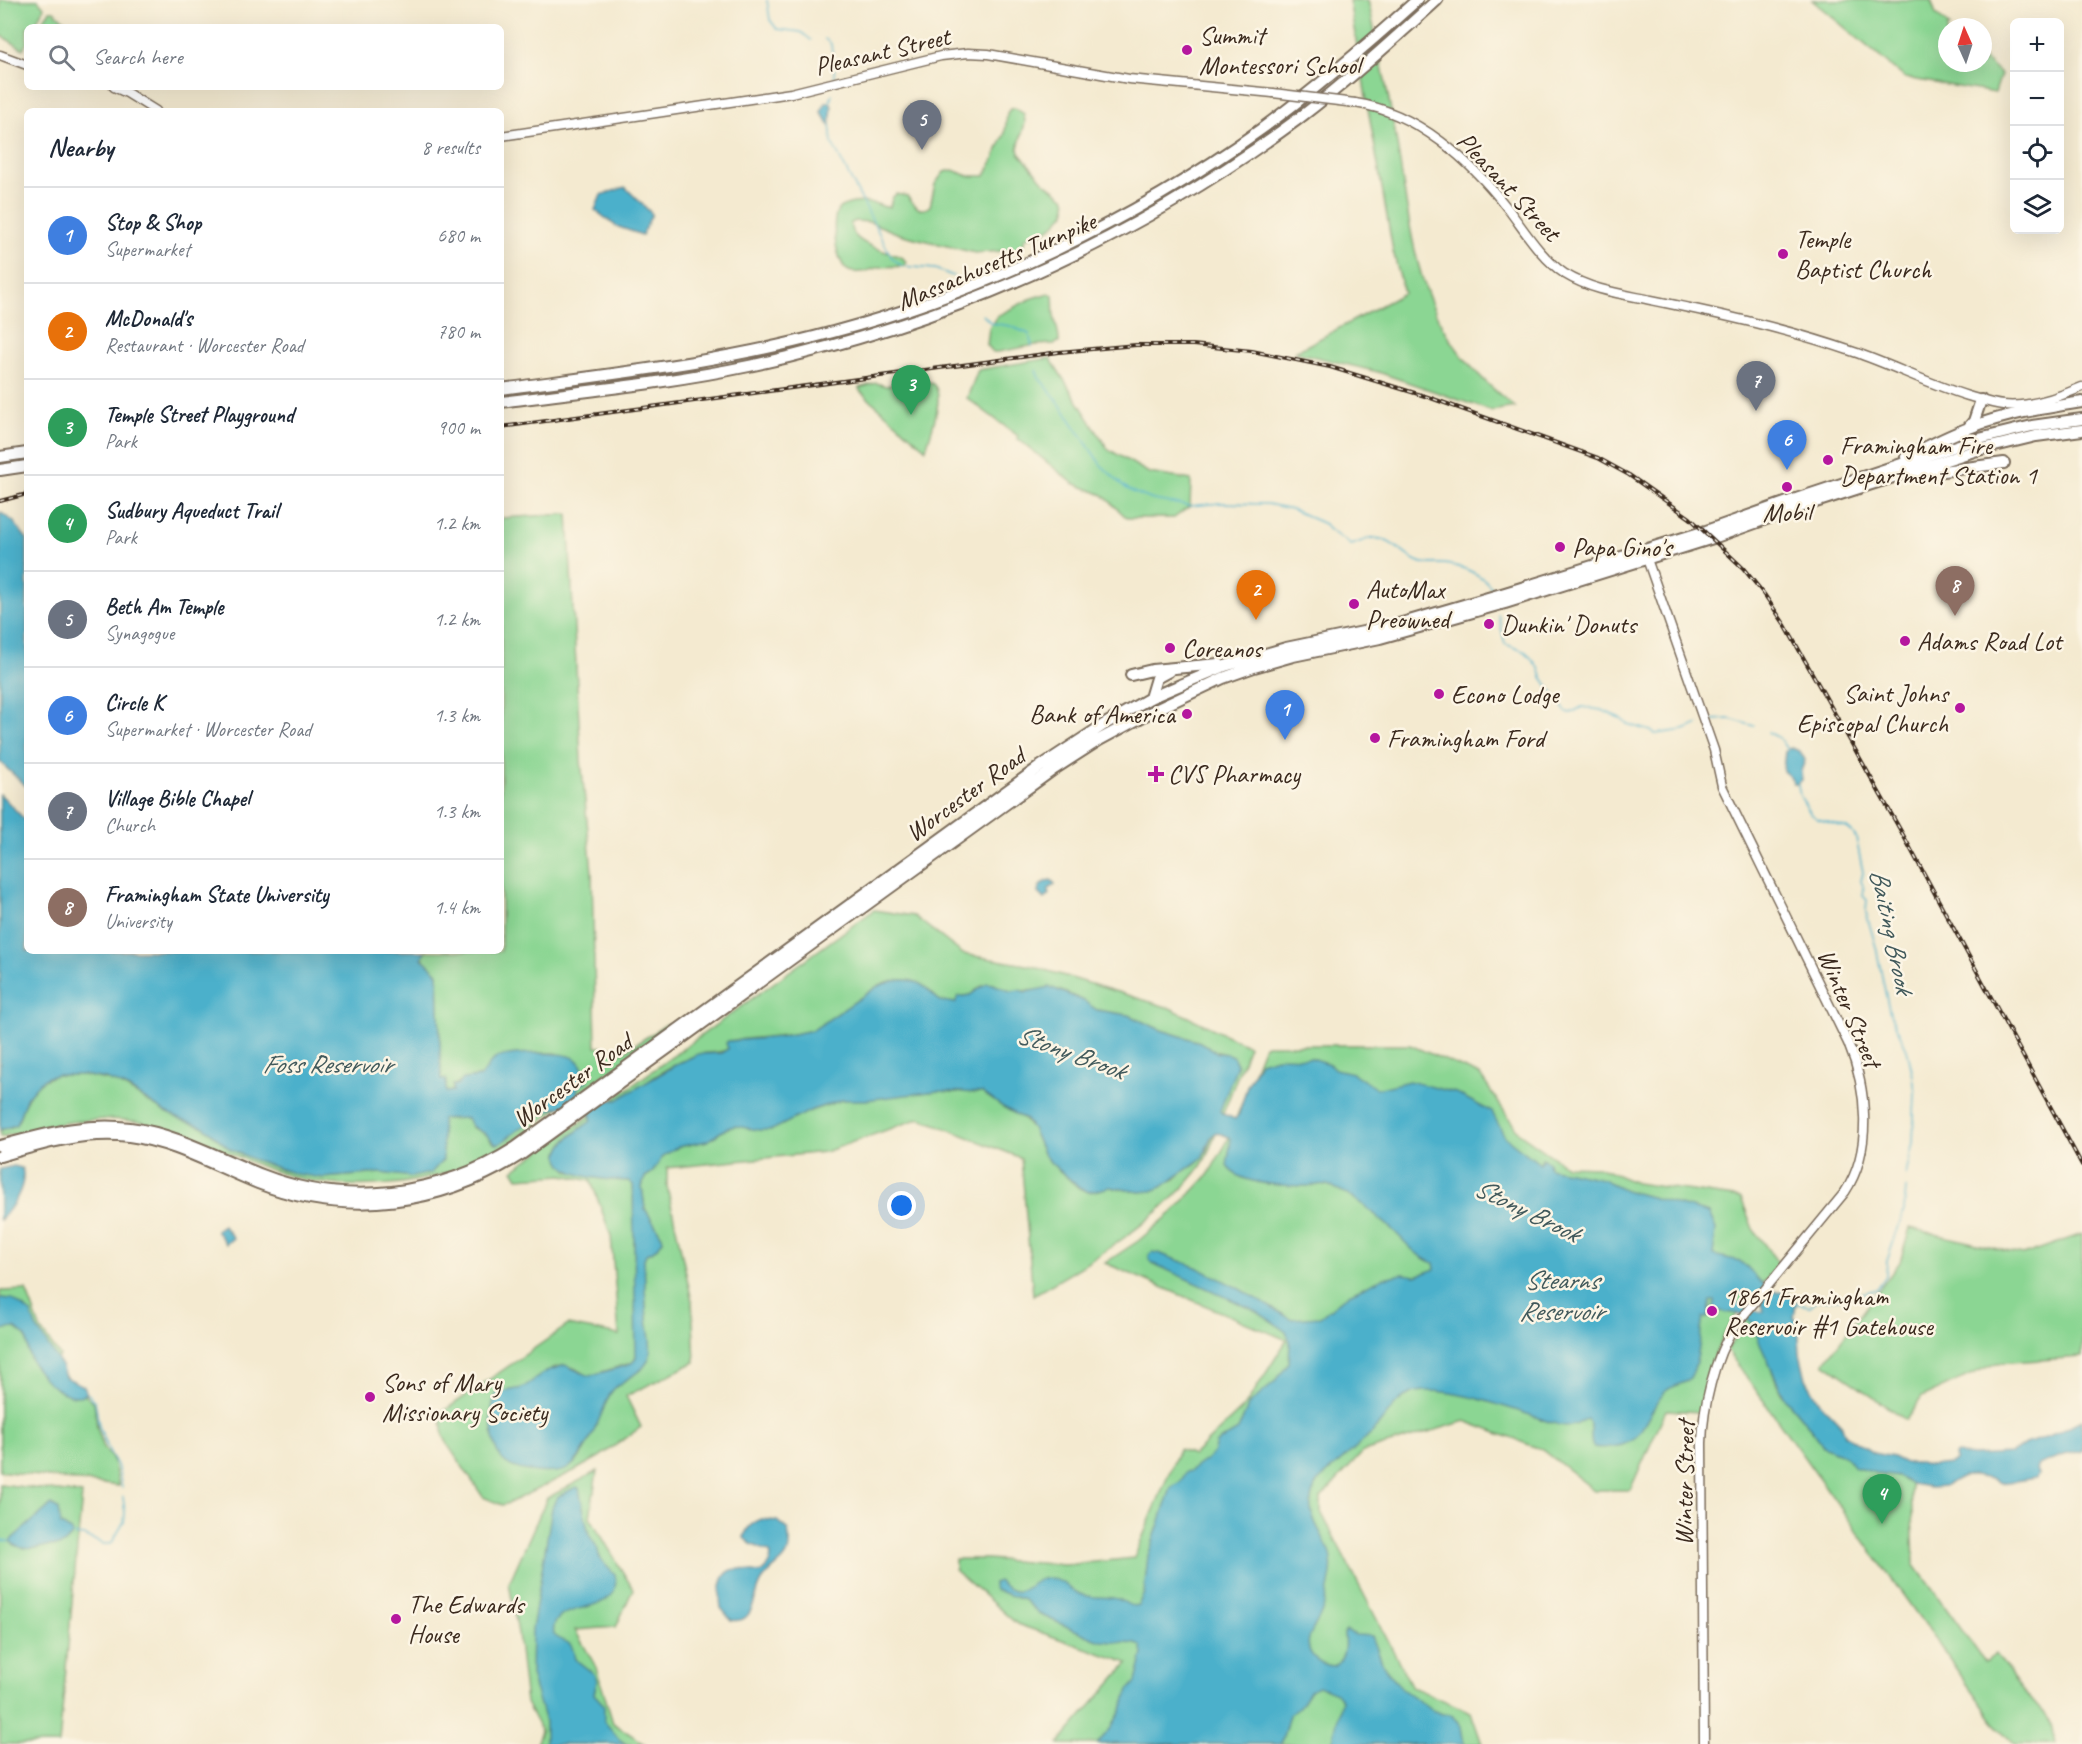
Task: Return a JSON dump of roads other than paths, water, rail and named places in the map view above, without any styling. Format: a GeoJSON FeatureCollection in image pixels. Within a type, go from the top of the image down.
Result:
{"type":"FeatureCollection","features":[{"type":"Feature","properties":{"kind":"highway","name":"Massachusetts Turnpike"},"geometry":{"type":"LineString","coordinates":[[504,389],[683,364],[768,348],[831,333],[904,311],[1005,273],[1112,221],[1223,155],[1328,78],[1417,0]]}},
{"type":"Feature","properties":{"kind":"highway","name":"Massachusetts Turnpike"},"geometry":{"type":"LineString","coordinates":[[504,402],[694,376],[780,359],[895,328],[1017,282],[1135,224],[1247,156],[1317,104],[1437,0]]}},
{"type":"Feature","properties":{"kind":"highway"},"geometry":{"type":"LineString","coordinates":[[1968,428],[1974,421],[1981,400]]}},
{"type":"Feature","properties":{"kind":"highway"},"geometry":{"type":"LineString","coordinates":[[1854,480],[1968,428],[2026,412],[2082,402]]}},
{"type":"Feature","properties":{"kind":"highway","name":"Worcester Road"},"geometry":{"type":"LineString","coordinates":[[0,1146],[45,1133],[77,1128],[109,1126],[131,1128],[163,1134],[183,1141],[251,1171],[291,1185],[333,1192],[375,1193],[429,1186],[467,1173],[506,1154],[1041,766],[1150,698],[1240,661],[1286,648],[1392,626],[1505,594],[1706,531],[1991,436],[2032,426],[2082,419]]}},
{"type":"Feature","properties":{"kind":"highway","name":"Worcester Road"},"geometry":{"type":"LineString","coordinates":[[0,1156],[78,1136],[130,1136],[171,1146],[258,1183],[288,1192],[330,1200],[383,1202],[435,1193],[477,1179],[523,1153],[1047,774],[1099,740],[1223,678],[1293,656],[1403,632],[1647,559],[1730,533],[1800,507],[2004,443],[2082,430]]}},
{"type":"Feature","properties":{"kind":"highway"},"geometry":{"type":"LineString","coordinates":[[0,457],[24,453]]}},
{"type":"Feature","properties":{"kind":"highway"},"geometry":{"type":"LineString","coordinates":[[1882,481],[2004,463]]}},
{"type":"Feature","properties":{"kind":"highway"},"geometry":{"type":"LineString","coordinates":[[0,470],[24,466]]}},
{"type":"Feature","properties":{"kind":"highway"},"geometry":{"type":"LineString","coordinates":[[1131,675],[1152,670],[1240,661]]}},
{"type":"Feature","properties":{"kind":"highway"},"geometry":{"type":"LineString","coordinates":[[1150,698],[1154,683],[1159,676],[1185,668]]}},
{"type":"Feature","properties":{"kind":"main road","name":"Pleasant Street"},"geometry":{"type":"LineString","coordinates":[[504,136],[806,91],[932,58],[968,52],[1129,79],[1355,103],[1397,116],[1441,142],[1492,190],[1544,255],[1565,273],[1581,282],[1608,291],[1732,317],[1798,334],[1871,358],[1940,387],[2001,405],[2017,405],[2048,399],[2082,387]]}},
{"type":"Feature","properties":{"kind":"main road"},"geometry":{"type":"LineString","coordinates":[[0,55],[24,64]]}},
{"type":"Feature","properties":{"kind":"main road"},"geometry":{"type":"LineString","coordinates":[[119,90],[151,108]]}},
{"type":"Feature","properties":{"kind":"main road","name":"Winter Street"},"geometry":{"type":"LineString","coordinates":[[1647,559],[1714,750],[1722,786],[1852,1052],[1863,1105],[1863,1136],[1854,1178],[1738,1322],[1722,1349],[1708,1398],[1703,1426],[1704,1744]]}},
{"type":"Feature","properties":{"kind":"water"},"geometry":{"type":"Polygon","coordinates":[[[830,102],[832,107],[830,126],[821,112],[825,103],[830,102]]]}},
{"type":"Feature","properties":{"kind":"water"},"geometry":{"type":"Polygon","coordinates":[[[625,187],[652,214],[642,235],[616,226],[595,210],[601,195],[625,187]]]}},
{"type":"Feature","properties":{"kind":"water"},"geometry":{"type":"Polygon","coordinates":[[[0,512],[13,521],[24,535],[24,784],[0,762],[0,512]]]}},
{"type":"Feature","properties":{"kind":"water"},"geometry":{"type":"Polygon","coordinates":[[[1791,748],[1800,751],[1805,760],[1801,771],[1802,780],[1797,784],[1794,784],[1783,771],[1785,751],[1791,748]]]}},
{"type":"Feature","properties":{"kind":"water","name":"Stearns Reservoir"},"geometry":{"type":"Polygon","coordinates":[[[0,794],[24,819],[24,954],[424,954],[422,958],[438,973],[441,1079],[446,1079],[446,1092],[453,1091],[453,1085],[458,1085],[463,1079],[480,1077],[495,1059],[510,1055],[547,1053],[568,1056],[579,1062],[588,1076],[587,1080],[577,1089],[578,1094],[600,1101],[617,1100],[698,1054],[721,1053],[728,1049],[726,1043],[728,1041],[778,1037],[813,1030],[878,986],[910,980],[922,985],[939,1000],[955,1003],[958,997],[970,995],[987,983],[1010,991],[1026,992],[1050,987],[1082,1000],[1097,1010],[1128,1015],[1161,1030],[1200,1042],[1218,1053],[1229,1054],[1233,1056],[1237,1065],[1220,1111],[1235,1119],[1239,1114],[1247,1086],[1260,1062],[1277,1057],[1311,1058],[1329,1064],[1335,1069],[1353,1073],[1375,1088],[1409,1081],[1456,1093],[1492,1112],[1505,1137],[1540,1164],[1542,1158],[1548,1162],[1549,1168],[1603,1179],[1625,1190],[1709,1213],[1716,1229],[1713,1255],[1740,1261],[1768,1289],[1794,1296],[1796,1303],[1794,1317],[1798,1324],[1800,1353],[1806,1379],[1820,1403],[1842,1426],[1845,1435],[1873,1453],[1893,1457],[1905,1463],[1929,1466],[1950,1464],[1956,1461],[1957,1454],[1973,1456],[2010,1454],[2026,1444],[2059,1432],[2082,1420],[2082,1451],[2038,1465],[2036,1478],[2001,1483],[1992,1479],[1963,1476],[1944,1486],[1930,1487],[1911,1484],[1898,1477],[1855,1467],[1845,1456],[1823,1447],[1816,1435],[1785,1398],[1760,1344],[1755,1324],[1738,1314],[1713,1310],[1715,1301],[1711,1301],[1708,1318],[1703,1318],[1697,1359],[1688,1381],[1666,1391],[1640,1432],[1626,1443],[1605,1448],[1593,1447],[1591,1425],[1587,1419],[1575,1425],[1564,1426],[1470,1397],[1453,1393],[1422,1391],[1410,1394],[1399,1401],[1368,1436],[1318,1482],[1312,1495],[1311,1507],[1313,1518],[1328,1549],[1331,1573],[1323,1609],[1310,1635],[1308,1646],[1310,1651],[1320,1662],[1333,1666],[1342,1656],[1346,1631],[1356,1635],[1372,1636],[1383,1665],[1402,1689],[1432,1710],[1442,1714],[1451,1714],[1461,1727],[1464,1744],[1332,1744],[1342,1700],[1336,1693],[1319,1686],[1310,1690],[1299,1707],[1289,1715],[1281,1744],[1097,1744],[1111,1728],[1122,1709],[1129,1690],[1136,1682],[1143,1654],[1141,1646],[1093,1638],[1041,1615],[1024,1600],[995,1590],[993,1583],[998,1581],[1007,1588],[1021,1591],[1041,1579],[1052,1578],[1085,1596],[1112,1598],[1132,1606],[1138,1605],[1144,1593],[1148,1556],[1171,1488],[1181,1481],[1186,1472],[1213,1453],[1216,1443],[1238,1430],[1249,1404],[1274,1383],[1289,1363],[1290,1342],[1286,1331],[1256,1311],[1152,1263],[1149,1255],[1152,1252],[1158,1253],[1196,1267],[1291,1319],[1320,1317],[1349,1294],[1383,1278],[1403,1274],[1416,1276],[1435,1269],[1434,1263],[1418,1254],[1380,1218],[1346,1194],[1324,1184],[1274,1185],[1241,1177],[1227,1166],[1231,1139],[1216,1132],[1211,1137],[1202,1158],[1162,1187],[1140,1192],[1110,1187],[1089,1192],[1080,1188],[1051,1163],[1043,1153],[1026,1120],[983,1093],[937,1091],[866,1100],[842,1100],[812,1110],[772,1130],[735,1126],[727,1128],[707,1141],[678,1147],[663,1156],[653,1172],[645,1177],[642,1187],[645,1209],[663,1241],[653,1251],[646,1254],[644,1259],[646,1311],[651,1345],[648,1361],[644,1367],[612,1391],[587,1445],[576,1461],[564,1470],[538,1472],[518,1468],[505,1462],[500,1456],[492,1429],[492,1409],[497,1393],[522,1388],[547,1371],[565,1365],[589,1376],[628,1365],[636,1358],[633,1185],[629,1181],[595,1178],[570,1171],[562,1165],[559,1157],[562,1146],[591,1121],[591,1115],[564,1107],[548,1110],[499,1144],[495,1144],[486,1134],[471,1126],[467,1118],[442,1119],[443,1160],[431,1173],[412,1177],[381,1173],[323,1178],[296,1174],[230,1149],[204,1127],[165,1112],[126,1087],[106,1079],[82,1075],[57,1075],[40,1082],[27,1097],[16,1125],[0,1130],[0,794]],[[1744,1292],[1735,1296],[1737,1303],[1750,1310],[1764,1312],[1757,1298],[1744,1292]]]}},
{"type":"Feature","properties":{"kind":"water"},"geometry":{"type":"Polygon","coordinates":[[[1051,880],[1055,884],[1049,889],[1049,894],[1044,899],[1038,893],[1039,888],[1046,881],[1051,880]]]}},
{"type":"Feature","properties":{"kind":"water"},"geometry":{"type":"Polygon","coordinates":[[[14,1166],[22,1168],[21,1189],[10,1209],[0,1220],[0,1169],[14,1166]]]}},
{"type":"Feature","properties":{"kind":"water"},"geometry":{"type":"Polygon","coordinates":[[[223,1225],[233,1238],[226,1244],[216,1230],[223,1225]]]}},
{"type":"Feature","properties":{"kind":"water"},"geometry":{"type":"Polygon","coordinates":[[[0,1298],[12,1299],[31,1313],[36,1327],[61,1365],[65,1377],[84,1386],[87,1394],[70,1395],[54,1387],[40,1374],[31,1360],[26,1337],[15,1328],[0,1330],[0,1298]]]}},
{"type":"Feature","properties":{"kind":"water"},"geometry":{"type":"Polygon","coordinates":[[[576,1487],[579,1488],[589,1535],[597,1547],[600,1559],[615,1575],[616,1582],[613,1593],[607,1599],[559,1618],[554,1625],[554,1635],[568,1642],[575,1659],[594,1674],[597,1680],[594,1694],[604,1705],[604,1721],[626,1744],[545,1744],[545,1722],[531,1675],[532,1630],[552,1508],[557,1497],[576,1487]]]}},
{"type":"Feature","properties":{"kind":"water"},"geometry":{"type":"Polygon","coordinates":[[[51,1505],[58,1509],[60,1524],[71,1531],[72,1535],[65,1543],[58,1546],[28,1548],[10,1541],[14,1537],[51,1505]]]}},
{"type":"Feature","properties":{"kind":"water"},"geometry":{"type":"Polygon","coordinates":[[[762,1519],[777,1521],[788,1530],[789,1550],[783,1560],[762,1581],[749,1614],[739,1620],[731,1620],[721,1608],[720,1590],[724,1578],[731,1570],[737,1569],[760,1573],[770,1561],[770,1552],[751,1544],[744,1538],[750,1526],[762,1519]]]}},
{"type":"Feature","properties":{"kind":"waterway","name":"Baiting Brook"},"geometry":{"type":"LineString","coordinates":[[767,0],[770,20],[777,29],[801,32],[811,40]]}},
{"type":"Feature","properties":{"kind":"waterway","name":"Baiting Brook"},"geometry":{"type":"LineString","coordinates":[[825,39],[831,44],[835,78]]}},
{"type":"Feature","properties":{"kind":"waterway","name":"Baiting Brook"},"geometry":{"type":"LineString","coordinates":[[830,102],[832,94]]}},
{"type":"Feature","properties":{"kind":"waterway","name":"Baiting Brook"},"geometry":{"type":"LineString","coordinates":[[830,124],[832,143],[892,258],[902,266],[935,269],[953,276]]}},
{"type":"Feature","properties":{"kind":"waterway","name":"Baiting Brook"},"geometry":{"type":"LineString","coordinates":[[983,315],[991,323],[1010,326],[1029,334],[1032,346]]}},
{"type":"Feature","properties":{"kind":"waterway","name":"Baiting Brook"},"geometry":{"type":"LineString","coordinates":[[1036,370],[1039,378],[1055,397],[1101,465],[1123,486],[1133,492],[1153,500],[1190,506],[1221,503],[1268,504],[1291,509],[1325,524],[1328,529],[1351,545],[1371,538],[1381,539],[1419,562],[1449,565],[1470,571],[1483,579],[1492,589]]}},
{"type":"Feature","properties":{"kind":"waterway","name":"Baiting Brook"},"geometry":{"type":"LineString","coordinates":[[1498,614],[1505,644],[1526,652],[1539,668],[1542,677],[1566,712],[1571,713],[1582,707],[1601,710],[1620,718],[1627,724],[1655,734],[1684,730],[1699,724]]}},
{"type":"Feature","properties":{"kind":"waterway","name":"Baiting Brook"},"geometry":{"type":"LineString","coordinates":[[1710,720],[1730,719],[1754,726]]}},
{"type":"Feature","properties":{"kind":"waterway","name":"Baiting Brook"},"geometry":{"type":"LineString","coordinates":[[1768,732],[1779,738],[1788,751]]}},
{"type":"Feature","properties":{"kind":"waterway","name":"Baiting Brook"},"geometry":{"type":"LineString","coordinates":[[1798,785],[1800,796],[1811,814],[1818,819],[1847,828],[1856,838],[1863,872],[1861,881],[1864,888],[1863,896],[1867,900],[1866,912],[1890,1014],[1907,1049],[1913,1076],[1915,1092],[1913,1142],[1906,1175]]}},
{"type":"Feature","properties":{"kind":"waterway","name":"Baiting Brook"},"geometry":{"type":"LineString","coordinates":[[1795,1303],[1810,1306],[1817,1300],[1843,1299],[1877,1289],[1886,1276],[1887,1261],[1904,1211],[1906,1188]]}},
{"type":"Feature","properties":{"kind":"waterway"},"geometry":{"type":"LineString","coordinates":[[88,1394],[95,1401],[99,1426],[117,1465],[122,1487]]}},
{"type":"Feature","properties":{"kind":"waterway"},"geometry":{"type":"LineString","coordinates":[[72,1535],[111,1544],[124,1522],[123,1497]]}},
{"type":"Feature","properties":{"kind":"waterway"},"geometry":{"type":"LineString","coordinates":[[0,1540],[10,1541]]}},
{"type":"Feature","properties":{"kind":"railway"},"geometry":{"type":"LineString","coordinates":[[504,427],[1059,352],[1136,345],[1193,345],[1252,351],[1330,367],[1428,397],[1598,458],[1629,475],[1690,518],[1743,568],[1764,594],[1785,625],[1902,833],[2082,1165]]}},
{"type":"Feature","properties":{"kind":"railway"},"geometry":{"type":"LineString","coordinates":[[0,501],[24,495]]}},
{"type":"Feature","properties":{"kind":"place","name":"Summit Montessori School"},"geometry":{"type":"Point","coordinates":[1187,50]}},
{"type":"Feature","properties":{"kind":"place","name":"Beth Am Temple"},"geometry":{"type":"Point","coordinates":[922,150]}},
{"type":"Feature","properties":{"kind":"place","name":"Temple Baptist Church"},"geometry":{"type":"Point","coordinates":[1783,254]}},
{"type":"Feature","properties":{"kind":"place","name":"Village Bible Chapel"},"geometry":{"type":"Point","coordinates":[1756,411]}},
{"type":"Feature","properties":{"kind":"place","name":"Temple Street Playground"},"geometry":{"type":"Point","coordinates":[911,415]}},
{"type":"Feature","properties":{"kind":"place","name":"Framingham Fire Department Station 1"},"geometry":{"type":"Point","coordinates":[1828,460]}},
{"type":"Feature","properties":{"kind":"place","name":"Circle K"},"geometry":{"type":"Point","coordinates":[1787,470]}},
{"type":"Feature","properties":{"kind":"place","name":"Mobil"},"geometry":{"type":"Point","coordinates":[1787,487]}},
{"type":"Feature","properties":{"kind":"place","name":"Papa Gino's"},"geometry":{"type":"Point","coordinates":[1560,547]}},
{"type":"Feature","properties":{"kind":"place","name":"AutoMax Preowned"},"geometry":{"type":"Point","coordinates":[1354,604]}},
{"type":"Feature","properties":{"kind":"place","name":"Framingham State University"},"geometry":{"type":"Point","coordinates":[1955,616]}},
{"type":"Feature","properties":{"kind":"place","name":"McDonald's"},"geometry":{"type":"Point","coordinates":[1256,620]}},
{"type":"Feature","properties":{"kind":"place","name":"Dunkin' Donuts"},"geometry":{"type":"Point","coordinates":[1489,624]}},
{"type":"Feature","properties":{"kind":"place","name":"Adams Road Lot"},"geometry":{"type":"Point","coordinates":[1905,641]}},
{"type":"Feature","properties":{"kind":"place","name":"Coreanos"},"geometry":{"type":"Point","coordinates":[1170,648]}},
{"type":"Feature","properties":{"kind":"place","name":"Econo Lodge"},"geometry":{"type":"Point","coordinates":[1439,694]}},
{"type":"Feature","properties":{"kind":"place","name":"Saint Johns Episcopal Church"},"geometry":{"type":"Point","coordinates":[1960,708]}},
{"type":"Feature","properties":{"kind":"place","name":"Bank of America"},"geometry":{"type":"Point","coordinates":[1187,714]}},
{"type":"Feature","properties":{"kind":"place","name":"Framingham Ford"},"geometry":{"type":"Point","coordinates":[1375,738]}},
{"type":"Feature","properties":{"kind":"place","name":"Stop & Shop"},"geometry":{"type":"Point","coordinates":[1285,740]}},
{"type":"Feature","properties":{"kind":"place","name":"CVS Pharmacy"},"geometry":{"type":"Point","coordinates":[1156,774]}},
{"type":"Feature","properties":{"kind":"place","name":"1861 Framingham Reservoir #1 Gatehouse"},"geometry":{"type":"Point","coordinates":[1712,1311]}},
{"type":"Feature","properties":{"kind":"place","name":"Sons of Mary Missionary Society"},"geometry":{"type":"Point","coordinates":[370,1397]}},
{"type":"Feature","properties":{"kind":"place","name":"Sudbury Aqueduct Trail"},"geometry":{"type":"Point","coordinates":[1882,1524]}},
{"type":"Feature","properties":{"kind":"place","name":"The Edwards House"},"geometry":{"type":"Point","coordinates":[396,1619]}},
{"type":"Feature","properties":{"kind":"water label","name":"Stony Brook"},"geometry":{"type":"Point","coordinates":[1071,1052]}},
{"type":"Feature","properties":{"kind":"water label","name":"Foss Reservoir"},"geometry":{"type":"Point","coordinates":[327,1064]}},
{"type":"Feature","properties":{"kind":"water label","name":"Stony Brook"},"geometry":{"type":"Point","coordinates":[1527,1210]}}]}
